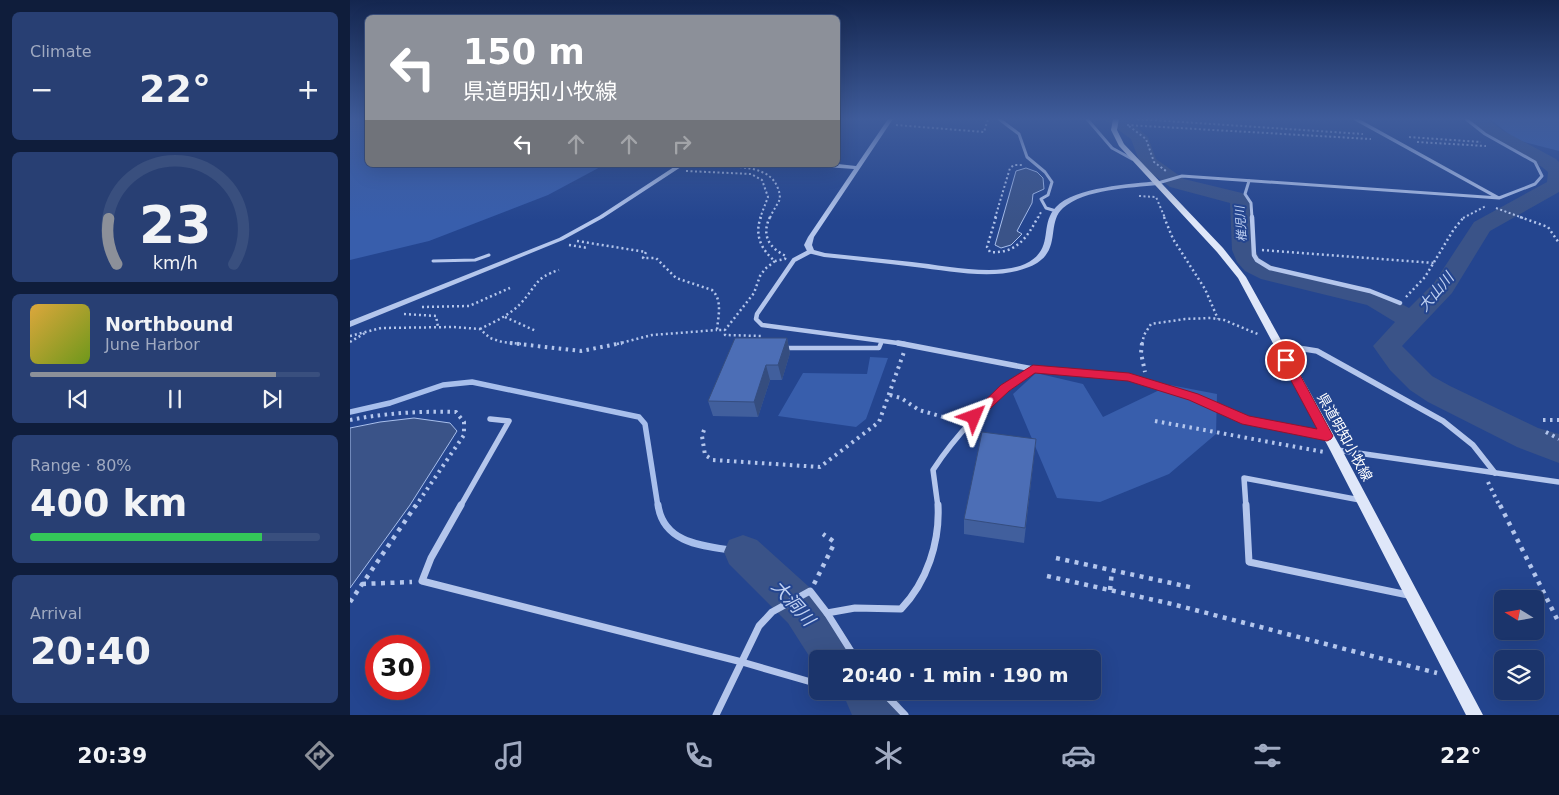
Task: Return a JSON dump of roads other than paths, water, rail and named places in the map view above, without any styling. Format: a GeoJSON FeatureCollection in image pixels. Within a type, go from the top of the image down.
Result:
{"type":"FeatureCollection","features":[{"type":"Feature","properties":{"kind":"main road","name":"県道明知小牧線"},"geometry":{"type":"LineString","coordinates":[[1127,152],[1132,159],[1160,182],[1242,278],[1362,500],[1474,715]]}},
{"type":"Feature","properties":{"kind":"street"},"geometry":{"type":"LineString","coordinates":[[868,152],[811,237],[808,245],[812,251],[824,255],[980,271],[1019,268],[1038,260],[1047,250],[1056,211],[1072,198],[1087,194],[1160,182],[1182,176],[1499,198],[1535,184],[1542,176],[1535,162],[1520,152]]}},
{"type":"Feature","properties":{"kind":"street"},"geometry":{"type":"LineString","coordinates":[[1025,152],[1027,157],[1045,172],[1052,182],[1048,195],[1041,199],[1046,208],[1056,211]]}},
{"type":"Feature","properties":{"kind":"street"},"geometry":{"type":"LineString","coordinates":[[1118,152],[1132,159]]}},
{"type":"Feature","properties":{"kind":"street"},"geometry":{"type":"LineString","coordinates":[[1416,152],[1499,198]]}},
{"type":"Feature","properties":{"kind":"street"},"geometry":{"type":"LineString","coordinates":[[840,166],[857,168]]}},
{"type":"Feature","properties":{"kind":"street"},"geometry":{"type":"LineString","coordinates":[[350,324],[561,239],[601,217],[678,167]]}},
{"type":"Feature","properties":{"kind":"street"},"geometry":{"type":"LineString","coordinates":[[1249,181],[1245,194],[1251,203],[1254,249],[1257,260],[1270,268],[1370,291],[1400,303]]}},
{"type":"Feature","properties":{"kind":"street"},"geometry":{"type":"LineString","coordinates":[[812,251],[794,260],[758,314],[758,322],[768,327],[882,341],[1033,369],[1129,377],[1194,397],[1247,421],[1327,436]]}},
{"type":"Feature","properties":{"kind":"street"},"geometry":{"type":"LineString","coordinates":[[1275,341],[1317,352],[1343,364],[1443,422],[1473,445],[1492,473]]}},
{"type":"Feature","properties":{"kind":"street"},"geometry":{"type":"LineString","coordinates":[[827,613],[846,607],[866,606],[901,609],[907,604],[921,580],[938,530],[937,494],[933,470],[948,446],[981,409],[1005,388],[1033,369]]}},
{"type":"Feature","properties":{"kind":"street"},"geometry":{"type":"LineString","coordinates":[[490,419],[509,421],[431,558],[422,581],[742,662],[809,681]]}},
{"type":"Feature","properties":{"kind":"street"},"geometry":{"type":"LineString","coordinates":[[1337,453],[1559,482]]}},
{"type":"Feature","properties":{"kind":"street"},"geometry":{"type":"LineString","coordinates":[[1362,500],[1244,478],[1249,562],[1411,595]]}},
{"type":"Feature","properties":{"kind":"street"},"geometry":{"type":"LineString","coordinates":[[716,715],[759,626],[772,612],[810,591],[827,613],[850,650]]}},
{"type":"Feature","properties":{"kind":"street"},"geometry":{"type":"LineString","coordinates":[[891,700],[905,715]]}},
{"type":"Feature","properties":{"kind":"lane"},"geometry":{"type":"LineString","coordinates":[[433,261],[475,260],[489,255]]}},
{"type":"Feature","properties":{"kind":"lane"},"geometry":{"type":"LineString","coordinates":[[782,348],[879,348],[882,341]]}},
{"type":"Feature","properties":{"kind":"waterway","name":"椎児川"},"geometry":{"type":"LineString","coordinates":[[1145,152],[1148,162],[1177,183],[1235,197],[1241,201],[1241,233],[1244,250],[1246,257],[1253,266],[1270,274],[1376,300],[1412,320]]}},
{"type":"Feature","properties":{"kind":"waterway","name":"大山川"},"geometry":{"type":"LineString","coordinates":[[1412,320],[1443,288],[1482,227],[1519,208],[1557,185],[1558,171],[1539,156],[1531,152]]}},
{"type":"Feature","properties":{"kind":"waterway","name":"大山川"},"geometry":{"type":"LineString","coordinates":[[1412,320],[1387,346],[1400,363],[1421,383],[1439,394],[1529,438],[1547,443],[1559,450]]}},
{"type":"Feature","properties":{"kind":"waterway"},"geometry":{"type":"LineString","coordinates":[[350,412],[390,403],[443,385],[472,382],[639,417],[645,424],[658,507]]}},
{"type":"Feature","properties":{"kind":"waterway"},"geometry":{"type":"LineString","coordinates":[[658,505],[662,519],[669,529],[679,537],[703,546],[743,552]]}},
{"type":"Feature","properties":{"kind":"waterway","name":"大洞川"},"geometry":{"type":"LineString","coordinates":[[743,552],[803,609],[830,650]]}},
{"type":"Feature","properties":{"kind":"waterway","name":"大洞川"},"geometry":{"type":"LineString","coordinates":[[869,701],[882,715]]}}]}
